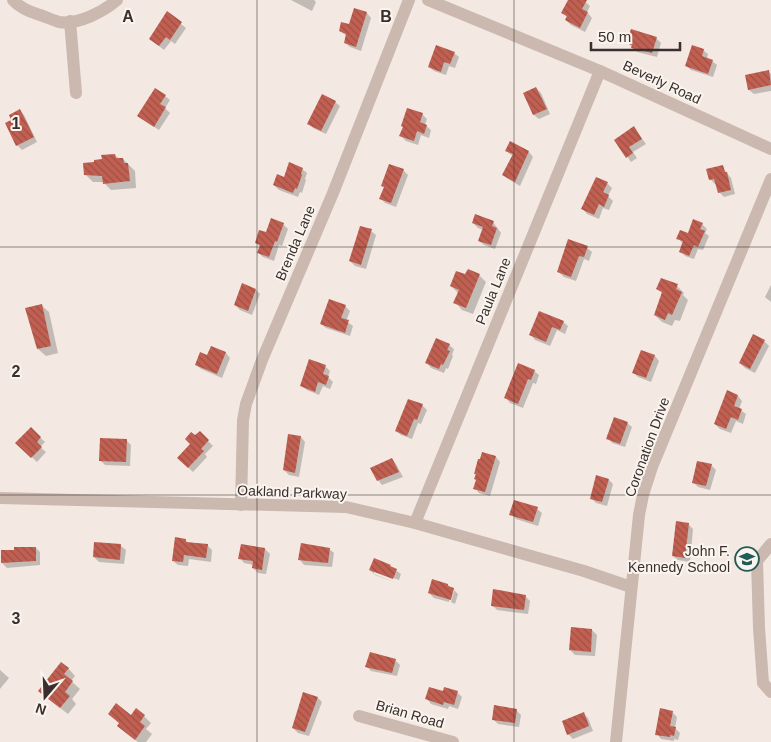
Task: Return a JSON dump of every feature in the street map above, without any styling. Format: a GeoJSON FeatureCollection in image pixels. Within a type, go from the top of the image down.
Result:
{"type":"FeatureCollection","features":[{"type":"Feature","properties":{"kind":"street"},"geometry":{"type":"LineString","coordinates":[[13,0],[18,5],[34,13],[60,22],[86,18],[117,0]]}},
{"type":"Feature","properties":{"kind":"street","name":"Brenda Lane"},"geometry":{"type":"LineString","coordinates":[[241,505],[243,420],[246,404],[262,360],[333,193],[408,0]]}},
{"type":"Feature","properties":{"kind":"street","name":"Beverly Road"},"geometry":{"type":"LineString","coordinates":[[428,0],[600,70],[771,149]]}},
{"type":"Feature","properties":{"kind":"street"},"geometry":{"type":"LineString","coordinates":[[70,21],[76,93]]}},
{"type":"Feature","properties":{"kind":"street","name":"Paula Lane"},"geometry":{"type":"LineString","coordinates":[[415,523],[600,70]]}},
{"type":"Feature","properties":{"kind":"street","name":"Coronation Drive"},"geometry":{"type":"LineString","coordinates":[[616,742],[639,515],[646,486],[771,179]]}},
{"type":"Feature","properties":{"kind":"street","name":"Oakland Parkway"},"geometry":{"type":"LineString","coordinates":[[0,498],[346,507],[415,523],[584,571],[631,587]]}},
{"type":"Feature","properties":{"kind":"street"},"geometry":{"type":"LineString","coordinates":[[771,544],[757,560],[763,683],[771,692]]}},
{"type":"Feature","properties":{"kind":"street","name":"Brian Road"},"geometry":{"type":"LineString","coordinates":[[359,716],[453,742]]}},
{"type":"Feature","properties":{"kind":"building"},"geometry":{"type":"Polygon","coordinates":[[[568,0],[587,0],[582,9],[588,12],[580,28],[565,20],[567,16],[561,13],[568,0]]]}},
{"type":"Feature","properties":{"kind":"building"},"geometry":{"type":"Polygon","coordinates":[[[354,8],[367,12],[356,47],[344,43],[346,34],[339,31],[341,22],[349,24],[354,8]]]}},
{"type":"Feature","properties":{"kind":"building"},"geometry":{"type":"Polygon","coordinates":[[[167,11],[182,22],[170,40],[166,37],[159,46],[149,39],[167,11]]]}},
{"type":"Feature","properties":{"kind":"building"},"geometry":{"type":"Polygon","coordinates":[[[631,29],[657,37],[652,53],[631,48],[632,45],[626,43],[631,29]]]}},
{"type":"Feature","properties":{"kind":"building"},"geometry":{"type":"Polygon","coordinates":[[[436,45],[455,52],[450,64],[444,62],[441,72],[428,67],[436,45]]]}},
{"type":"Feature","properties":{"kind":"building"},"geometry":{"type":"Polygon","coordinates":[[[692,45],[704,49],[702,56],[713,60],[708,74],[685,66],[692,45]]]}},
{"type":"Feature","properties":{"kind":"building"},"geometry":{"type":"Polygon","coordinates":[[[769,70],[771,85],[748,90],[745,75],[769,70]]]}},
{"type":"Feature","properties":{"kind":"building"},"geometry":{"type":"Polygon","coordinates":[[[536,87],[547,109],[533,115],[523,93],[536,87]]]}},
{"type":"Feature","properties":{"kind":"building"},"geometry":{"type":"Polygon","coordinates":[[[155,88],[166,95],[160,104],[166,107],[154,127],[137,116],[155,88]]]}},
{"type":"Feature","properties":{"kind":"building"},"geometry":{"type":"Polygon","coordinates":[[[322,94],[336,101],[321,131],[307,124],[322,94]]]}},
{"type":"Feature","properties":{"kind":"building"},"geometry":{"type":"Polygon","coordinates":[[[407,108],[423,113],[420,122],[427,125],[424,134],[417,131],[414,141],[399,136],[407,108]]]}},
{"type":"Feature","properties":{"kind":"building"},"geometry":{"type":"Polygon","coordinates":[[[20,109],[34,137],[16,146],[5,123],[11,120],[9,115],[20,109]]]}},
{"type":"Feature","properties":{"kind":"building"},"geometry":{"type":"Polygon","coordinates":[[[634,126],[642,139],[629,147],[633,153],[626,158],[614,140],[634,126]]]}},
{"type":"Feature","properties":{"kind":"building"},"geometry":{"type":"Polygon","coordinates":[[[510,141],[529,151],[515,182],[502,175],[513,154],[505,151],[510,141]]]}},
{"type":"Feature","properties":{"kind":"building"},"geometry":{"type":"Polygon","coordinates":[[[115,154],[116,158],[123,158],[124,163],[128,163],[130,181],[103,184],[102,176],[84,175],[83,163],[102,159],[101,155],[115,154]]]}},
{"type":"Feature","properties":{"kind":"building"},"geometry":{"type":"Polygon","coordinates":[[[289,162],[303,168],[297,189],[295,188],[293,193],[273,185],[277,174],[284,177],[289,162]]]}},
{"type":"Feature","properties":{"kind":"building"},"geometry":{"type":"Polygon","coordinates":[[[389,164],[404,169],[391,203],[379,199],[384,187],[381,186],[389,164]]]}},
{"type":"Feature","properties":{"kind":"building"},"geometry":{"type":"Polygon","coordinates":[[[723,165],[725,172],[727,172],[731,190],[718,193],[714,179],[709,180],[706,169],[723,165]]]}},
{"type":"Feature","properties":{"kind":"building"},"geometry":{"type":"Polygon","coordinates":[[[596,177],[608,182],[603,192],[609,195],[604,207],[599,204],[594,215],[581,209],[596,177]]]}},
{"type":"Feature","properties":{"kind":"building"},"geometry":{"type":"Polygon","coordinates":[[[475,214],[494,221],[492,226],[497,228],[491,245],[478,241],[483,227],[472,223],[475,214]]]}},
{"type":"Feature","properties":{"kind":"building"},"geometry":{"type":"Polygon","coordinates":[[[271,218],[284,223],[269,257],[257,253],[260,245],[255,243],[259,230],[266,232],[271,218]]]}},
{"type":"Feature","properties":{"kind":"building"},"geometry":{"type":"Polygon","coordinates":[[[693,219],[703,223],[700,229],[705,231],[698,247],[694,245],[689,256],[679,252],[683,241],[676,239],[680,230],[688,233],[693,219]]]}},
{"type":"Feature","properties":{"kind":"building"},"geometry":{"type":"Polygon","coordinates":[[[360,226],[372,229],[361,265],[349,261],[360,226]]]}},
{"type":"Feature","properties":{"kind":"building"},"geometry":{"type":"Polygon","coordinates":[[[568,239],[588,246],[584,257],[579,256],[571,277],[557,272],[568,239]]]}},
{"type":"Feature","properties":{"kind":"building"},"geometry":{"type":"Polygon","coordinates":[[[468,269],[480,274],[466,308],[453,303],[459,290],[450,286],[456,271],[465,274],[468,269]]]}},
{"type":"Feature","properties":{"kind":"building"},"geometry":{"type":"Polygon","coordinates":[[[661,278],[678,284],[676,289],[682,292],[672,315],[668,313],[665,320],[654,315],[662,292],[656,289],[661,278]]]}},
{"type":"Feature","properties":{"kind":"building"},"geometry":{"type":"Polygon","coordinates":[[[242,283],[256,289],[248,311],[234,305],[242,283]]]}},
{"type":"Feature","properties":{"kind":"building"},"geometry":{"type":"Polygon","coordinates":[[[329,299],[346,305],[341,318],[349,320],[345,333],[320,324],[329,299]]]}},
{"type":"Feature","properties":{"kind":"building"},"geometry":{"type":"Polygon","coordinates":[[[42,304],[51,346],[37,349],[25,308],[42,304]]]}},
{"type":"Feature","properties":{"kind":"building"},"geometry":{"type":"Polygon","coordinates":[[[539,311],[564,321],[560,330],[552,327],[546,342],[529,335],[539,311]]]}},
{"type":"Feature","properties":{"kind":"building"},"geometry":{"type":"Polygon","coordinates":[[[753,334],[765,340],[750,369],[739,363],[753,334]]]}},
{"type":"Feature","properties":{"kind":"building"},"geometry":{"type":"Polygon","coordinates":[[[436,338],[450,344],[447,350],[450,351],[439,369],[425,363],[436,338]]]}},
{"type":"Feature","properties":{"kind":"building"},"geometry":{"type":"Polygon","coordinates":[[[211,346],[226,352],[217,374],[195,365],[200,352],[207,355],[211,346]]]}},
{"type":"Feature","properties":{"kind":"building"},"geometry":{"type":"Polygon","coordinates":[[[641,350],[655,355],[646,378],[632,373],[641,350]]]}},
{"type":"Feature","properties":{"kind":"building"},"geometry":{"type":"Polygon","coordinates":[[[309,359],[326,365],[323,374],[329,376],[326,385],[318,382],[315,392],[300,386],[309,359]]]}},
{"type":"Feature","properties":{"kind":"building"},"geometry":{"type":"Polygon","coordinates":[[[518,363],[535,370],[531,380],[528,379],[518,404],[504,398],[518,363]]]}},
{"type":"Feature","properties":{"kind":"building"},"geometry":{"type":"Polygon","coordinates":[[[727,390],[738,395],[734,406],[742,409],[738,420],[731,417],[726,429],[714,424],[727,390]]]}},
{"type":"Feature","properties":{"kind":"building"},"geometry":{"type":"Polygon","coordinates":[[[408,399],[423,404],[417,420],[414,419],[407,436],[395,431],[408,399]]]}},
{"type":"Feature","properties":{"kind":"building"},"geometry":{"type":"Polygon","coordinates":[[[614,417],[628,422],[620,444],[606,439],[614,417]]]}},
{"type":"Feature","properties":{"kind":"building"},"geometry":{"type":"Polygon","coordinates":[[[31,427],[41,437],[37,442],[42,447],[31,458],[15,443],[31,427]]]}},
{"type":"Feature","properties":{"kind":"building"},"geometry":{"type":"Polygon","coordinates":[[[200,431],[209,440],[201,449],[204,451],[188,468],[177,458],[190,444],[185,439],[191,432],[195,435],[200,431]]]}},
{"type":"Feature","properties":{"kind":"building"},"geometry":{"type":"Polygon","coordinates":[[[288,434],[301,436],[295,473],[283,470],[288,434]]]}},
{"type":"Feature","properties":{"kind":"building"},"geometry":{"type":"Polygon","coordinates":[[[100,438],[127,439],[126,462],[99,461],[100,438]]]}},
{"type":"Feature","properties":{"kind":"building"},"geometry":{"type":"Polygon","coordinates":[[[482,452],[496,456],[485,492],[473,489],[476,480],[474,479],[476,474],[474,474],[482,452]]]}},
{"type":"Feature","properties":{"kind":"building"},"geometry":{"type":"Polygon","coordinates":[[[392,458],[399,472],[377,481],[370,468],[392,458]]]}},
{"type":"Feature","properties":{"kind":"building"},"geometry":{"type":"Polygon","coordinates":[[[697,461],[712,464],[706,486],[692,483],[697,461]]]}},
{"type":"Feature","properties":{"kind":"building"},"geometry":{"type":"Polygon","coordinates":[[[596,475],[609,479],[602,502],[590,499],[596,475]]]}},
{"type":"Feature","properties":{"kind":"building"},"geometry":{"type":"Polygon","coordinates":[[[514,500],[538,507],[533,522],[509,515],[514,500]]]}},
{"type":"Feature","properties":{"kind":"building"},"geometry":{"type":"Polygon","coordinates":[[[676,521],[689,523],[685,558],[672,556],[676,521]]]}},
{"type":"Feature","properties":{"kind":"building"},"geometry":{"type":"Polygon","coordinates":[[[175,537],[186,539],[186,542],[208,544],[206,558],[184,555],[183,562],[172,561],[175,537]]]}},
{"type":"Feature","properties":{"kind":"building"},"geometry":{"type":"Polygon","coordinates":[[[94,542],[121,544],[120,560],[93,557],[94,542]]]}},
{"type":"Feature","properties":{"kind":"building"},"geometry":{"type":"Polygon","coordinates":[[[301,543],[330,548],[328,563],[298,560],[301,543]]]}},
{"type":"Feature","properties":{"kind":"building"},"geometry":{"type":"Polygon","coordinates":[[[241,544],[265,548],[262,570],[252,568],[253,561],[238,559],[241,544]]]}},
{"type":"Feature","properties":{"kind":"building"},"geometry":{"type":"Polygon","coordinates":[[[14,547],[36,547],[36,561],[1,563],[1,550],[14,550],[14,547]]]}},
{"type":"Feature","properties":{"kind":"building"},"geometry":{"type":"Polygon","coordinates":[[[374,558],[397,569],[393,579],[369,570],[374,558]]]}},
{"type":"Feature","properties":{"kind":"building"},"geometry":{"type":"Polygon","coordinates":[[[432,579],[454,588],[451,600],[428,593],[432,579]]]}},
{"type":"Feature","properties":{"kind":"building"},"geometry":{"type":"Polygon","coordinates":[[[493,589],[526,595],[524,610],[491,606],[493,589]]]}},
{"type":"Feature","properties":{"kind":"building"},"geometry":{"type":"Polygon","coordinates":[[[571,627],[592,629],[591,652],[569,650],[571,627]]]}},
{"type":"Feature","properties":{"kind":"building"},"geometry":{"type":"Polygon","coordinates":[[[370,652],[396,659],[392,673],[365,667],[370,652]]]}},
{"type":"Feature","properties":{"kind":"building"},"geometry":{"type":"Polygon","coordinates":[[[61,662],[69,668],[64,674],[73,681],[65,692],[70,696],[60,708],[38,691],[61,662]]]}},
{"type":"Feature","properties":{"kind":"building"},"geometry":{"type":"Polygon","coordinates":[[[429,687],[443,691],[444,687],[458,691],[454,705],[444,702],[443,705],[425,699],[429,687]]]}},
{"type":"Feature","properties":{"kind":"building"},"geometry":{"type":"Polygon","coordinates":[[[303,692],[318,697],[305,732],[292,728],[303,692]]]}},
{"type":"Feature","properties":{"kind":"building"},"geometry":{"type":"Polygon","coordinates":[[[116,703],[131,715],[136,708],[145,715],[140,722],[145,726],[135,740],[117,726],[119,723],[108,714],[116,703]]]}},
{"type":"Feature","properties":{"kind":"building"},"geometry":{"type":"Polygon","coordinates":[[[494,705],[517,709],[515,723],[492,720],[494,705]]]}},
{"type":"Feature","properties":{"kind":"building"},"geometry":{"type":"Polygon","coordinates":[[[660,708],[673,711],[670,726],[676,727],[674,736],[655,735],[660,708]]]}},
{"type":"Feature","properties":{"kind":"building"},"geometry":{"type":"Polygon","coordinates":[[[584,712],[589,726],[567,735],[562,721],[584,712]]]}},
{"type":"Feature","properties":{"kind":"place","name":"John F. Kennedy School"},"geometry":{"type":"Point","coordinates":[747,559]}}]}
